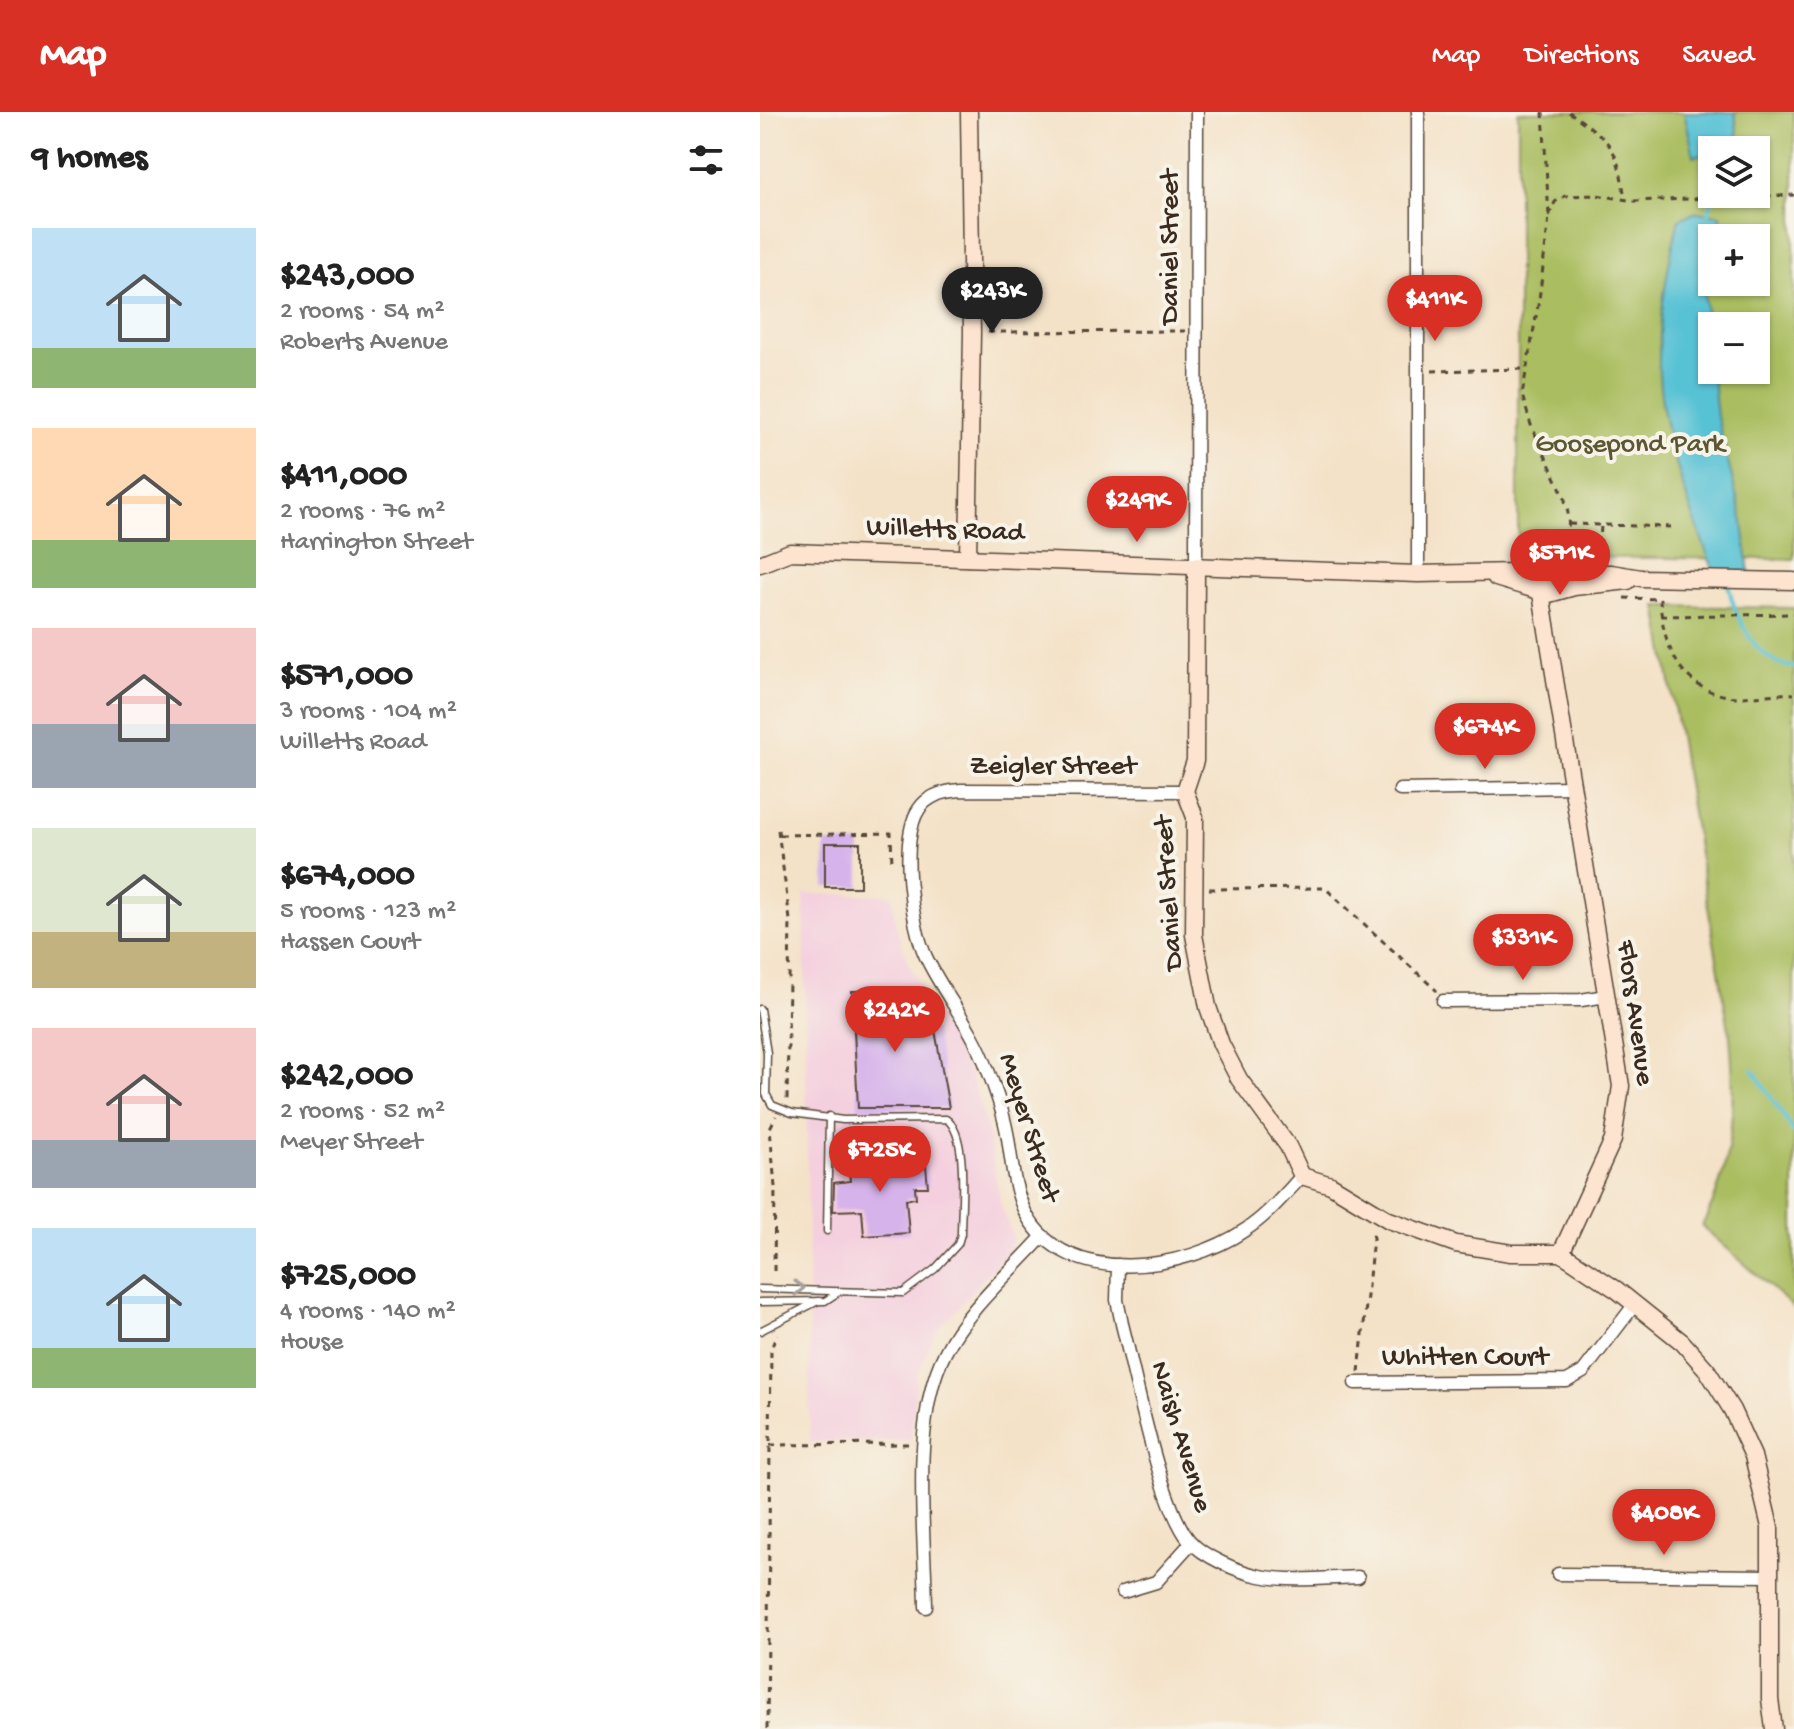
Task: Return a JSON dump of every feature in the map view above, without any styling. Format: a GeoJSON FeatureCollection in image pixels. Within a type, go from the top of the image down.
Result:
{"type":"FeatureCollection","features":[{"type":"Feature","properties":{"kind":"street"},"geometry":{"type":"LineString","coordinates":[[968,558],[972,332],[969,112]]}},
{"type":"Feature","properties":{"kind":"street","name":"Daniel Street"},"geometry":{"type":"LineString","coordinates":[[1197,112],[1195,761],[1185,791],[1195,817],[1194,889],[1200,971],[1221,1044],[1239,1079],[1288,1146],[1302,1176]]}},
{"type":"Feature","properties":{"kind":"street"},"geometry":{"type":"LineString","coordinates":[[1418,112],[1418,574]]}},
{"type":"Feature","properties":{"kind":"street","name":"Willetts Road"},"geometry":{"type":"LineString","coordinates":[[760,564],[790,552],[1483,575],[1539,587]]}},
{"type":"Feature","properties":{"kind":"street"},"geometry":{"type":"LineString","coordinates":[[1539,587],[1641,578],[1794,581]]}},
{"type":"Feature","properties":{"kind":"street","name":"Flors Avenue"},"geometry":{"type":"LineString","coordinates":[[1539,587],[1621,1086],[1620,1111],[1609,1152],[1561,1253]]}},
{"type":"Feature","properties":{"kind":"street"},"geometry":{"type":"LineString","coordinates":[[1400,790],[1572,787]]}},
{"type":"Feature","properties":{"kind":"street","name":"Zeigler Street"},"geometry":{"type":"LineString","coordinates":[[924,802],[951,791],[1185,791]]}},
{"type":"Feature","properties":{"kind":"street","name":"Meyer Street"},"geometry":{"type":"LineString","coordinates":[[924,802],[913,823],[911,842],[914,922],[925,956],[982,1054],[1000,1105],[1015,1187],[1027,1216],[1043,1236],[1073,1255],[1118,1265],[1171,1260],[1223,1243],[1263,1216],[1302,1176]]}},
{"type":"Feature","properties":{"kind":"street"},"geometry":{"type":"LineString","coordinates":[[1443,1001],[1581,1000],[1606,996]]}},
{"type":"Feature","properties":{"kind":"street"},"geometry":{"type":"LineString","coordinates":[[1302,1176],[1331,1185],[1379,1215],[1456,1244],[1511,1253],[1561,1253],[1635,1304],[1682,1342],[1707,1370],[1732,1410],[1761,1484],[1770,1527],[1770,1699],[1774,1729]]}},
{"type":"Feature","properties":{"kind":"street"},"geometry":{"type":"LineString","coordinates":[[926,1607],[924,1444],[929,1393],[946,1350],[966,1322],[1043,1236]]}},
{"type":"Feature","properties":{"kind":"street","name":"Naish Avenue"},"geometry":{"type":"LineString","coordinates":[[1118,1265],[1117,1300],[1122,1324],[1167,1493],[1178,1524],[1191,1543],[1230,1565],[1260,1576],[1358,1577]]}},
{"type":"Feature","properties":{"kind":"street","name":"Whitten Court"},"geometry":{"type":"LineString","coordinates":[[1355,1383],[1567,1381],[1583,1372],[1635,1304]]}},
{"type":"Feature","properties":{"kind":"street"},"geometry":{"type":"LineString","coordinates":[[1123,1592],[1156,1582],[1191,1543]]}},
{"type":"Feature","properties":{"kind":"street"},"geometry":{"type":"LineString","coordinates":[[1558,1574],[1770,1576]]}},
{"type":"Feature","properties":{"kind":"lane"},"geometry":{"type":"LineString","coordinates":[[760,1009],[767,1053],[766,1094],[772,1105],[792,1113],[843,1120],[946,1119],[954,1124],[960,1140],[961,1234],[958,1244],[935,1269],[903,1293],[837,1293],[824,1288],[760,1289]]}},
{"type":"Feature","properties":{"kind":"lane"},"geometry":{"type":"LineString","coordinates":[[827,1231],[829,1116]]}},
{"type":"Feature","properties":{"kind":"lane"},"geometry":{"type":"LineString","coordinates":[[760,1331],[837,1293]]}},
{"type":"Feature","properties":{"kind":"lane"},"geometry":{"type":"LineString","coordinates":[[760,1302],[818,1301]]}},
{"type":"Feature","properties":{"kind":"path"},"geometry":{"type":"LineString","coordinates":[[1543,112],[1549,217],[1539,300],[1524,369],[1522,395],[1525,411],[1564,496],[1569,524],[1570,565]]}},
{"type":"Feature","properties":{"kind":"path"},"geometry":{"type":"LineString","coordinates":[[1569,112],[1606,138],[1613,148],[1619,161],[1625,199]]}},
{"type":"Feature","properties":{"kind":"path"},"geometry":{"type":"LineString","coordinates":[[1549,217],[1555,202],[1565,196],[1743,200],[1794,195]]}},
{"type":"Feature","properties":{"kind":"path"},"geometry":{"type":"LineString","coordinates":[[972,332],[1197,331]]}},
{"type":"Feature","properties":{"kind":"path"},"geometry":{"type":"LineString","coordinates":[[1417,371],[1524,369]]}},
{"type":"Feature","properties":{"kind":"path"},"geometry":{"type":"LineString","coordinates":[[1569,524],[1671,527]]}},
{"type":"Feature","properties":{"kind":"path"},"geometry":{"type":"LineString","coordinates":[[1600,545],[1601,525]]}},
{"type":"Feature","properties":{"kind":"path"},"geometry":{"type":"LineString","coordinates":[[1660,599],[1670,656],[1690,678],[1704,687],[1736,697],[1794,694]]}},
{"type":"Feature","properties":{"kind":"path"},"geometry":{"type":"LineString","coordinates":[[1661,616],[1794,614]]}},
{"type":"Feature","properties":{"kind":"path"},"geometry":{"type":"LineString","coordinates":[[786,1103],[790,1093],[790,942],[779,832],[891,833],[892,866]]}},
{"type":"Feature","properties":{"kind":"path"},"geometry":{"type":"LineString","coordinates":[[1194,889],[1325,888],[1429,981],[1443,1001]]}},
{"type":"Feature","properties":{"kind":"path"},"geometry":{"type":"LineString","coordinates":[[774,1271],[775,1187],[770,1161],[770,1128],[775,1117]]}},
{"type":"Feature","properties":{"kind":"path"},"geometry":{"type":"LineString","coordinates":[[1355,1383],[1363,1363],[1374,1227],[1379,1215]]}},
{"type":"Feature","properties":{"kind":"path"},"geometry":{"type":"LineString","coordinates":[[767,1729],[771,1349],[780,1326]]}},
{"type":"Feature","properties":{"kind":"path"},"geometry":{"type":"LineString","coordinates":[[770,1445],[924,1444]]}},
{"type":"Feature","properties":{"kind":"shaded area"},"geometry":{"type":"Polygon","coordinates":[[[804,894],[892,895],[896,926],[908,963],[971,1076],[987,1127],[1001,1205],[1014,1239],[1009,1250],[936,1332],[917,1375],[911,1441],[810,1442],[804,894]]]}},
{"type":"Feature","properties":{"kind":"green space","name":"Goosepond Park"},"geometry":{"type":"Polygon","coordinates":[[[1518,112],[1794,112],[1794,559],[1518,557],[1518,112]]]}},
{"type":"Feature","properties":{"kind":"green space"},"geometry":{"type":"Polygon","coordinates":[[[1657,606],[1794,608],[1794,1308],[1702,1226],[1713,1203],[1727,1156],[1732,1109],[1732,1061],[1657,606]]]}},
{"type":"Feature","properties":{"kind":"water"},"geometry":{"type":"Polygon","coordinates":[[[1684,112],[1735,112],[1738,136],[1698,136],[1698,155],[1694,156],[1684,112]]]}},
{"type":"Feature","properties":{"kind":"water"},"geometry":{"type":"Polygon","coordinates":[[[1697,212],[1721,215],[1719,224],[1698,224],[1698,296],[1704,296],[1706,312],[1698,312],[1698,384],[1714,384],[1717,417],[1743,522],[1749,573],[1715,574],[1680,474],[1661,395],[1660,334],[1664,295],[1679,219],[1697,212]]]}},
{"type":"Feature","properties":{"kind":"building"},"geometry":{"type":"Polygon","coordinates":[[[825,843],[860,843],[860,887],[825,887],[825,843]]]}},
{"type":"Feature","properties":{"kind":"building"},"geometry":{"type":"Polygon","coordinates":[[[852,991],[915,991],[921,1031],[935,1030],[949,1108],[858,1108],[852,991]]]}},
{"type":"Feature","properties":{"kind":"building"},"geometry":{"type":"Polygon","coordinates":[[[885,1158],[898,1168],[926,1166],[928,1187],[915,1187],[916,1198],[906,1199],[909,1233],[864,1236],[862,1210],[833,1211],[834,1183],[850,1181],[848,1161],[885,1158]]]}},
{"type":"Feature","properties":{"kind":"waterway"},"geometry":{"type":"LineString","coordinates":[[1708,214],[1710,208]]}},
{"type":"Feature","properties":{"kind":"waterway"},"geometry":{"type":"LineString","coordinates":[[1728,584],[1742,624],[1758,648],[1780,664],[1794,667]]}},
{"type":"Feature","properties":{"kind":"waterway"},"geometry":{"type":"LineString","coordinates":[[1753,1070],[1794,1132]]}}]}
